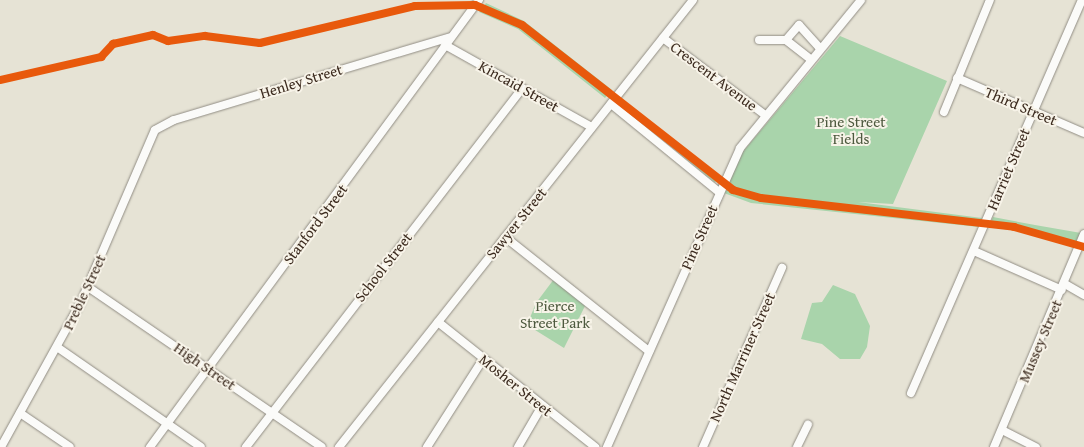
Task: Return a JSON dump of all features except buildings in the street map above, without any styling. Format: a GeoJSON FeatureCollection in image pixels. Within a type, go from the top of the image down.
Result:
{"type":"FeatureCollection","features":[{"type":"Feature","properties":{"kind":"street","name":"Stanford Street"},"geometry":{"type":"LineString","coordinates":[[150,447],[207,367],[479,0]]}},
{"type":"Feature","properties":{"kind":"street","name":"Sawyer Street"},"geometry":{"type":"LineString","coordinates":[[339,447],[694,0]]}},
{"type":"Feature","properties":{"kind":"street","name":"Pine Street"},"geometry":{"type":"LineString","coordinates":[[607,447],[740,148],[764,114],[861,0]]}},
{"type":"Feature","properties":{"kind":"street"},"geometry":{"type":"LineString","coordinates":[[944,112],[990,0]]}},
{"type":"Feature","properties":{"kind":"street","name":"Harriet Street"},"geometry":{"type":"LineString","coordinates":[[911,393],[1082,0]]}},
{"type":"Feature","properties":{"kind":"street"},"geometry":{"type":"LineString","coordinates":[[786,40],[799,26],[820,48]]}},
{"type":"Feature","properties":{"kind":"street","name":"Henley Street"},"geometry":{"type":"LineString","coordinates":[[155,130],[174,120],[450,37]]}},
{"type":"Feature","properties":{"kind":"street","name":"Crescent Avenue"},"geometry":{"type":"LineString","coordinates":[[664,38],[764,114]]}},
{"type":"Feature","properties":{"kind":"street"},"geometry":{"type":"LineString","coordinates":[[759,40],[786,40],[810,59]]}},
{"type":"Feature","properties":{"kind":"street","name":"Kincaid Street"},"geometry":{"type":"LineString","coordinates":[[445,45],[592,127]]}},
{"type":"Feature","properties":{"kind":"street","name":"Third Street"},"geometry":{"type":"LineString","coordinates":[[957,78],[1084,133]]}},
{"type":"Feature","properties":{"kind":"street","name":"School Street"},"geometry":{"type":"LineString","coordinates":[[246,447],[522,88]]}},
{"type":"Feature","properties":{"kind":"street"},"geometry":{"type":"LineString","coordinates":[[611,104],[719,192]]}},
{"type":"Feature","properties":{"kind":"street","name":"Preble Street"},"geometry":{"type":"LineString","coordinates":[[0,447],[58,347],[88,287],[155,130]]}},
{"type":"Feature","properties":{"kind":"street","name":"Mussey Street"},"geometry":{"type":"LineString","coordinates":[[994,447],[1084,234]]}},
{"type":"Feature","properties":{"kind":"street"},"geometry":{"type":"LineString","coordinates":[[505,237],[649,351]]}},
{"type":"Feature","properties":{"kind":"street"},"geometry":{"type":"LineString","coordinates":[[974,251],[1084,295]]}},
{"type":"Feature","properties":{"kind":"street","name":"North Marriner Street"},"geometry":{"type":"LineString","coordinates":[[703,447],[782,268]]}},
{"type":"Feature","properties":{"kind":"street","name":"High Street"},"geometry":{"type":"LineString","coordinates":[[88,287],[322,447]]}},
{"type":"Feature","properties":{"kind":"street","name":"Mosher Street"},"geometry":{"type":"LineString","coordinates":[[438,322],[595,447]]}},
{"type":"Feature","properties":{"kind":"street"},"geometry":{"type":"LineString","coordinates":[[58,347],[201,447]]}},
{"type":"Feature","properties":{"kind":"street"},"geometry":{"type":"LineString","coordinates":[[427,447],[483,359]]}},
{"type":"Feature","properties":{"kind":"street"},"geometry":{"type":"LineString","coordinates":[[518,447],[542,406]]}},
{"type":"Feature","properties":{"kind":"street"},"geometry":{"type":"LineString","coordinates":[[20,413],[70,447]]}},
{"type":"Feature","properties":{"kind":"street"},"geometry":{"type":"LineString","coordinates":[[798,447],[808,424]]}},
{"type":"Feature","properties":{"kind":"street"},"geometry":{"type":"LineString","coordinates":[[1002,430],[1036,447]]}},
{"type":"Feature","properties":{"kind":"green space"},"geometry":{"type":"Polygon","coordinates":[[[486,3],[524,21],[612,90],[605,98],[518,29],[479,12],[486,3]]]}},
{"type":"Feature","properties":{"kind":"green space","name":"Pine Street Fields"},"geometry":{"type":"Polygon","coordinates":[[[840,36],[947,81],[893,204],[858,202],[982,218],[979,227],[751,203],[724,193],[741,154],[840,36]]]}},
{"type":"Feature","properties":{"kind":"green space"},"geometry":{"type":"Polygon","coordinates":[[[624,101],[719,178],[715,182],[620,106],[624,101]]]}},
{"type":"Feature","properties":{"kind":"green space"},"geometry":{"type":"Polygon","coordinates":[[[993,217],[1081,233],[1075,246],[1039,234],[989,227],[993,217]]]}},
{"type":"Feature","properties":{"kind":"green space","name":"Pierce Street Park"},"geometry":{"type":"Polygon","coordinates":[[[554,279],[585,306],[564,348],[527,325],[536,303],[554,279]]]}},
{"type":"Feature","properties":{"kind":"green space"},"geometry":{"type":"Polygon","coordinates":[[[833,285],[855,294],[870,326],[867,347],[860,359],[840,359],[822,344],[801,339],[812,303],[822,302],[833,285]]]}},
{"type":"Feature","properties":{"kind":"cycle path"},"geometry":{"type":"LineString","coordinates":[[0,80],[101,57],[113,44],[153,35],[168,41],[205,36],[260,43],[415,6],[475,5],[522,25],[733,190],[761,198],[1014,227],[1084,247]]}}]}
